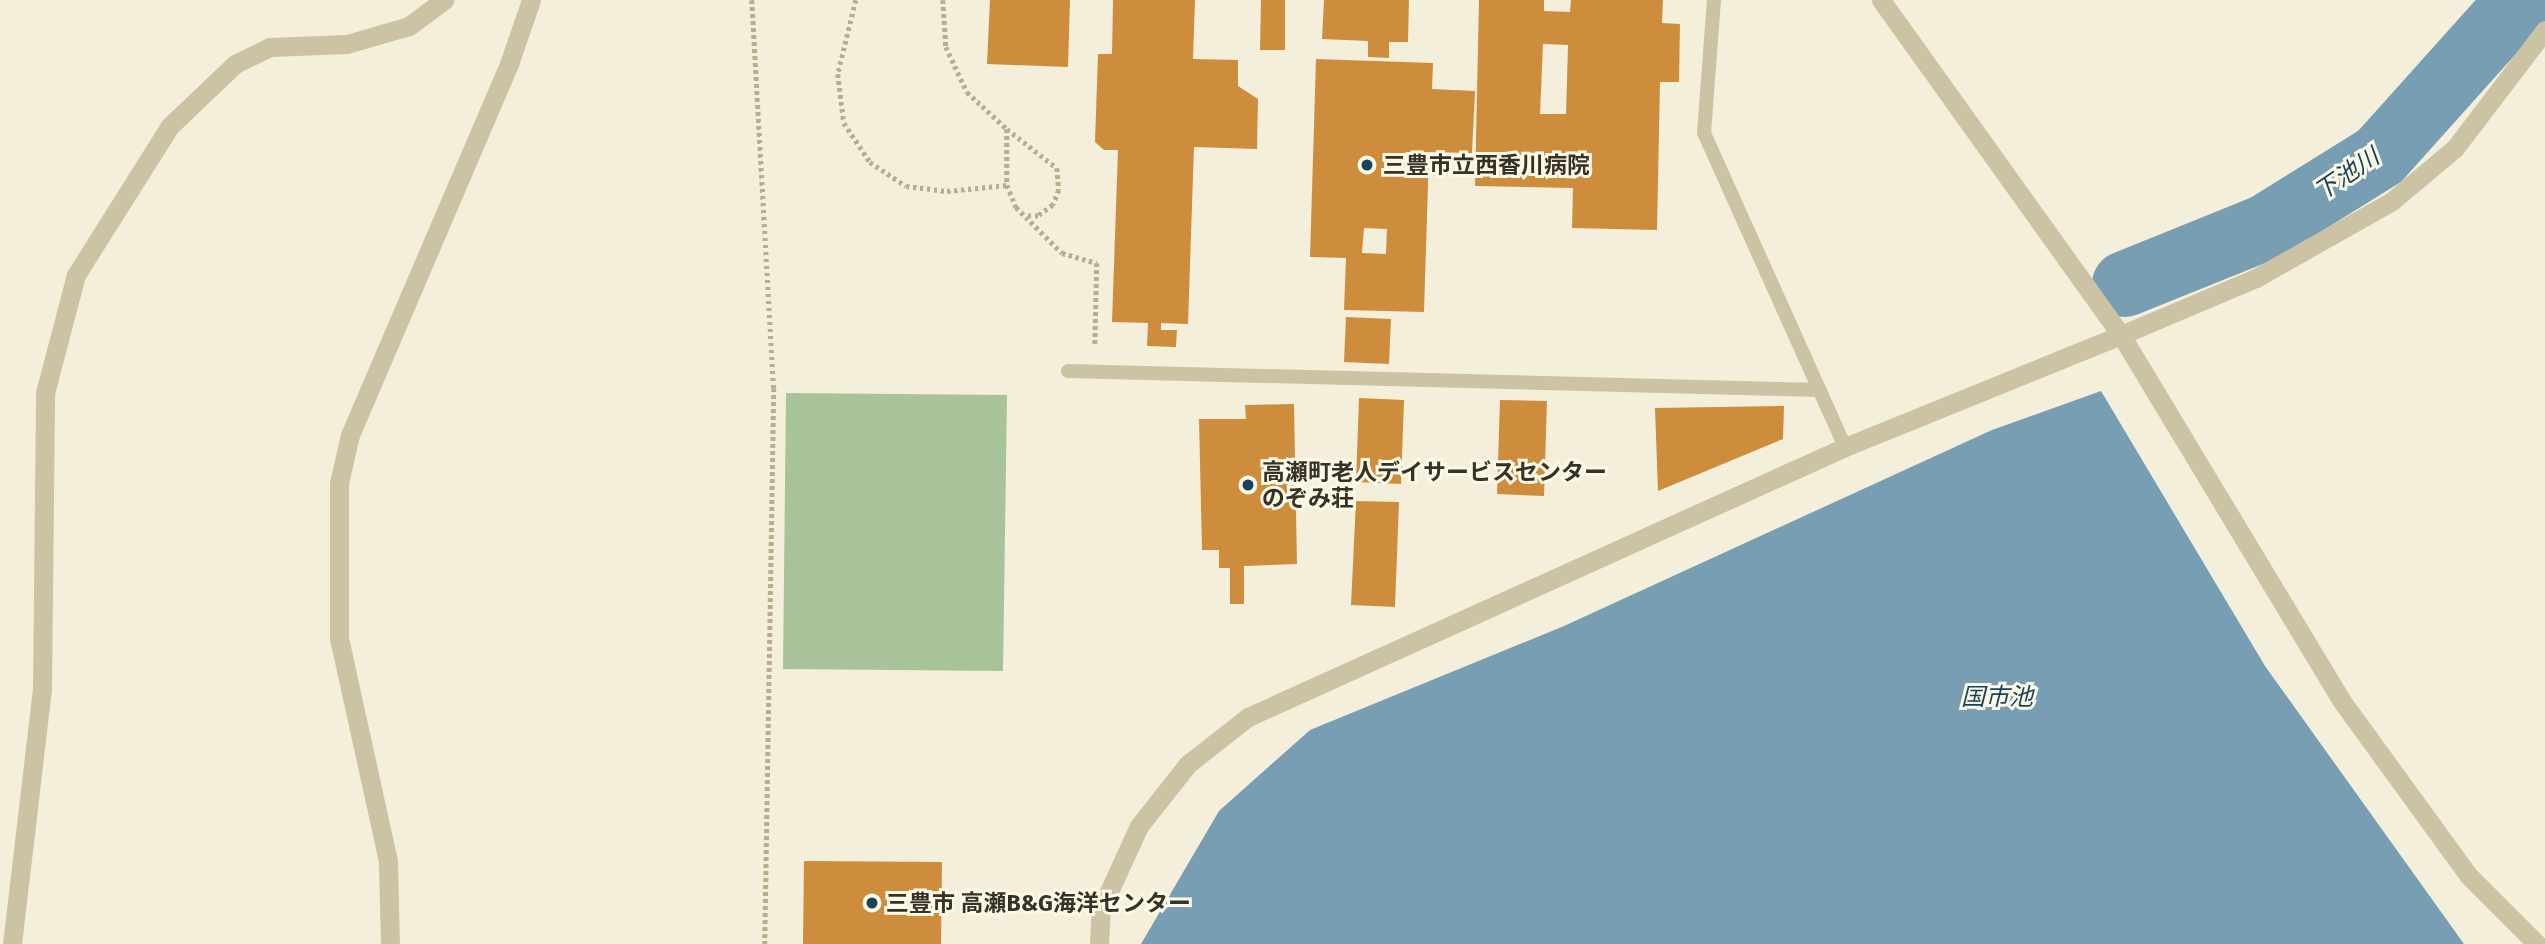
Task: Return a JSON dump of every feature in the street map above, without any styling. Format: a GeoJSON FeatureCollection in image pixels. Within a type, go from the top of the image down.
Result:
{"type":"FeatureCollection","features":[{"type":"Feature","properties":{"kind":"street"},"geometry":{"type":"LineString","coordinates":[[12,944],[42,688],[45,393],[76,275],[170,126],[235,64],[270,47],[346,44],[409,26],[444,0]]}},
{"type":"Feature","properties":{"kind":"street"},"geometry":{"type":"LineString","coordinates":[[390,944],[388,861],[339,639],[339,483],[350,435],[509,64],[531,0]]}},
{"type":"Feature","properties":{"kind":"street"},"geometry":{"type":"LineString","coordinates":[[1881,0],[2121,335],[2341,700],[2468,874],[2537,944]]}},
{"type":"Feature","properties":{"kind":"street"},"geometry":{"type":"LineString","coordinates":[[1098,944],[1101,909],[1139,826],[1188,764],[1248,717],[1845,447],[2256,278],[2392,201],[2455,148],[2545,30]]}},
{"type":"Feature","properties":{"kind":"lane"},"geometry":{"type":"LineString","coordinates":[[1714,0],[1704,133],[1845,447]]}},
{"type":"Feature","properties":{"kind":"lane"},"geometry":{"type":"LineString","coordinates":[[1068,372],[1820,390]]}},
{"type":"Feature","properties":{"kind":"path"},"geometry":{"type":"LineString","coordinates":[[752,0],[774,388],[765,944]]}},
{"type":"Feature","properties":{"kind":"path"},"geometry":{"type":"LineString","coordinates":[[856,0],[838,74],[844,123],[870,162],[906,186],[947,191],[1007,185]]}},
{"type":"Feature","properties":{"kind":"path"},"geometry":{"type":"LineString","coordinates":[[943,0],[946,47],[967,92],[1007,129],[1057,168],[1059,190],[1053,205],[1038,216],[1024,216]]}},
{"type":"Feature","properties":{"kind":"path"},"geometry":{"type":"LineString","coordinates":[[1007,129],[1007,185],[1024,216],[1062,253],[1097,263],[1094,372]]}},
{"type":"Feature","properties":{"kind":"green space"},"geometry":{"type":"Polygon","coordinates":[[[786,393],[1007,395],[1003,671],[783,669],[786,393]]]}},
{"type":"Feature","properties":{"kind":"water","name":"国市池"},"geometry":{"type":"Polygon","coordinates":[[[2101,391],[2265,666],[2464,944],[1141,944],[1219,811],[1310,730],[1564,626],[1992,430],[2101,391]]]}},
{"type":"Feature","properties":{"kind":"building"},"geometry":{"type":"Polygon","coordinates":[[[990,0],[1070,0],[1068,67],[987,64],[990,0]]]}},
{"type":"Feature","properties":{"kind":"building"},"geometry":{"type":"Polygon","coordinates":[[[1113,0],[1195,0],[1193,59],[1238,60],[1238,86],[1258,99],[1257,149],[1194,147],[1188,324],[1161,323],[1161,330],[1177,330],[1176,347],[1147,346],[1148,323],[1112,322],[1118,150],[1104,150],[1095,142],[1098,54],[1112,54],[1113,0]]]}},
{"type":"Feature","properties":{"kind":"building"},"geometry":{"type":"Polygon","coordinates":[[[1261,0],[1285,0],[1285,50],[1260,50],[1261,0]]]}},
{"type":"Feature","properties":{"kind":"building"},"geometry":{"type":"Polygon","coordinates":[[[1324,0],[1409,0],[1408,42],[1389,42],[1389,58],[1368,57],[1368,41],[1322,39],[1324,0]]]}},
{"type":"Feature","properties":{"kind":"building"},"geometry":{"type":"Polygon","coordinates":[[[1479,0],[1544,0],[1544,11],[1570,12],[1571,0],[1663,0],[1662,23],[1680,24],[1679,82],[1660,82],[1657,230],[1572,228],[1573,188],[1475,186],[1479,0]],[[1543,44],[1540,114],[1566,114],[1568,45],[1543,44]]]}},
{"type":"Feature","properties":{"kind":"building"},"geometry":{"type":"Polygon","coordinates":[[[1316,59],[1433,63],[1432,89],[1475,91],[1472,153],[1429,152],[1424,312],[1344,310],[1346,258],[1310,257],[1316,59]],[[1364,228],[1362,253],[1386,254],[1387,229],[1364,228]]]}},
{"type":"Feature","properties":{"kind":"building"},"geometry":{"type":"Polygon","coordinates":[[[1346,317],[1391,319],[1389,364],[1344,362],[1346,317]]]}},
{"type":"Feature","properties":{"kind":"building"},"geometry":{"type":"Polygon","coordinates":[[[1359,398],[1404,400],[1401,484],[1356,482],[1359,398]]]}},
{"type":"Feature","properties":{"kind":"building"},"geometry":{"type":"Polygon","coordinates":[[[1500,400],[1547,401],[1544,496],[1497,494],[1500,400]]]}},
{"type":"Feature","properties":{"kind":"building","name":"高瀬町老人デイサービスセンター のぞみ荘"},"geometry":{"type":"Polygon","coordinates":[[[1294,404],[1297,564],[1244,566],[1244,604],[1230,604],[1230,568],[1219,568],[1219,550],[1202,550],[1199,419],[1246,419],[1245,405],[1294,404]]]}},
{"type":"Feature","properties":{"kind":"building"},"geometry":{"type":"Polygon","coordinates":[[[1784,406],[1783,439],[1658,491],[1655,408],[1784,406]]]}},
{"type":"Feature","properties":{"kind":"building"},"geometry":{"type":"Polygon","coordinates":[[[1356,501],[1399,502],[1395,607],[1351,605],[1356,501]]]}},
{"type":"Feature","properties":{"kind":"building","name":"三豊市 高瀬B&G海洋センター"},"geometry":{"type":"Polygon","coordinates":[[[804,861],[942,862],[941,944],[803,944],[804,861]]]}},
{"type":"Feature","properties":{"kind":"waterway","name":"下池川"},"geometry":{"type":"LineString","coordinates":[[2125,284],[2266,227],[2380,156],[2520,0]]}},
{"type":"Feature","properties":{"kind":"place","name":"三豊市立西香川病院"},"geometry":{"type":"Point","coordinates":[1367,165]}},
{"type":"Feature","properties":{"kind":"place","name":"高瀬町老人デイサービスセンター のぞみ荘"},"geometry":{"type":"Point","coordinates":[1248,485]}},
{"type":"Feature","properties":{"kind":"place","name":"三豊市 高瀬B&G海洋センター"},"geometry":{"type":"Point","coordinates":[872,903]}}]}
